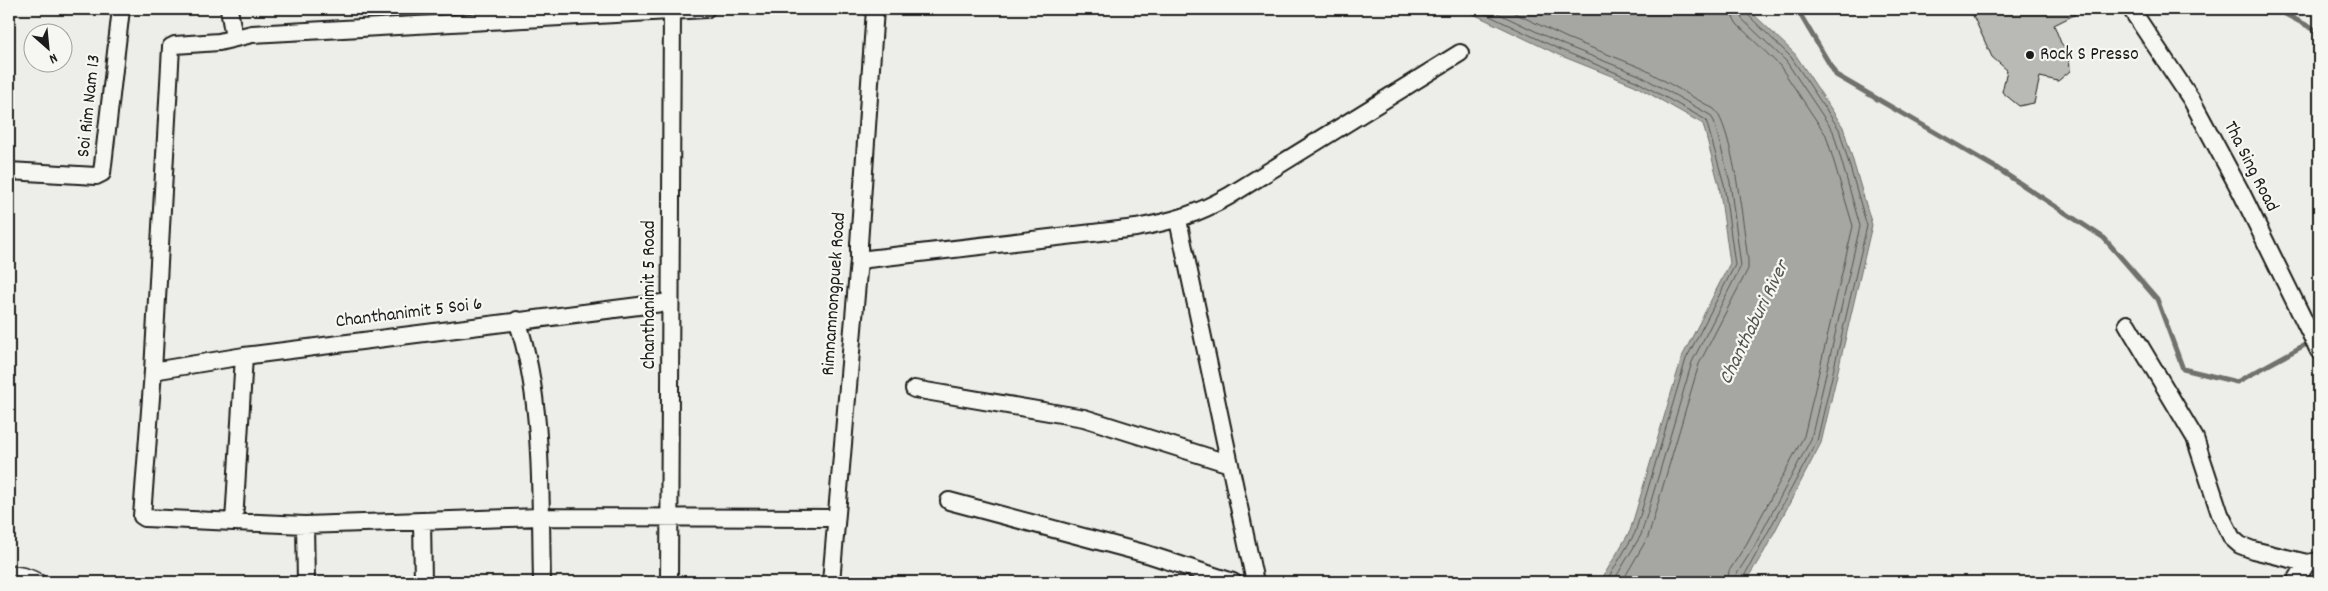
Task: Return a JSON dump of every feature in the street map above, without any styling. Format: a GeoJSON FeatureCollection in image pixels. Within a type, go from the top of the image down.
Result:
{"type":"FeatureCollection","features":[{"type":"Feature","properties":{"kind":"street","name":"Soi Rim Nam 13"},"geometry":{"type":"LineString","coordinates":[[9,171],[96,176],[102,173],[121,9]]}},
{"type":"Feature","properties":{"kind":"street"},"geometry":{"type":"LineString","coordinates":[[229,9],[234,38]]}},
{"type":"Feature","properties":{"kind":"street"},"geometry":{"type":"LineString","coordinates":[[706,9],[252,34],[219,42],[175,45],[171,47],[153,371],[142,517],[305,525],[540,517],[835,518]]}},
{"type":"Feature","properties":{"kind":"street","name":"Rimnamnongpuek Road"},"geometry":{"type":"LineString","coordinates":[[831,582],[835,518],[860,260],[859,244],[875,9]]}},
{"type":"Feature","properties":{"kind":"street","name":"Tha Sing Road"},"geometry":{"type":"LineString","coordinates":[[2131,9],[2191,99],[2241,192],[2319,351]]}},
{"type":"Feature","properties":{"kind":"street","name":"Chanthanimit 5 Road"},"geometry":{"type":"LineString","coordinates":[[669,582],[672,10]]}},
{"type":"Feature","properties":{"kind":"street"},"geometry":{"type":"LineString","coordinates":[[860,260],[1136,228],[1178,220],[1223,200],[1460,53]]}},
{"type":"Feature","properties":{"kind":"street"},"geometry":{"type":"LineString","coordinates":[[1178,220],[1255,582]]}},
{"type":"Feature","properties":{"kind":"street","name":"Chanthanimit 5 Soi 6"},"geometry":{"type":"LineString","coordinates":[[153,371],[244,356],[670,302]]}},
{"type":"Feature","properties":{"kind":"street"},"geometry":{"type":"LineString","coordinates":[[517,320],[522,334],[537,422],[542,582]]}},
{"type":"Feature","properties":{"kind":"street"},"geometry":{"type":"LineString","coordinates":[[2127,324],[2195,438],[2220,514],[2232,538],[2240,545],[2253,550],[2313,562]]}},
{"type":"Feature","properties":{"kind":"street"},"geometry":{"type":"LineString","coordinates":[[234,522],[244,356]]}},
{"type":"Feature","properties":{"kind":"street"},"geometry":{"type":"LineString","coordinates":[[914,389],[1084,418],[1230,464]]}},
{"type":"Feature","properties":{"kind":"street"},"geometry":{"type":"LineString","coordinates":[[949,501],[1148,554],[1233,582]]}},
{"type":"Feature","properties":{"kind":"street"},"geometry":{"type":"LineString","coordinates":[[422,521],[423,582]]}},
{"type":"Feature","properties":{"kind":"street"},"geometry":{"type":"LineString","coordinates":[[305,525],[306,582]]}},
{"type":"Feature","properties":{"kind":"street"},"geometry":{"type":"LineString","coordinates":[[2295,582],[2313,562]]}},
{"type":"Feature","properties":{"kind":"lane"},"geometry":{"type":"LineString","coordinates":[[9,571],[19,571],[39,578],[43,582]]}},
{"type":"Feature","properties":{"kind":"water","name":"Chanthaburi River"},"geometry":{"type":"Polygon","coordinates":[[[1463,9],[1748,9],[1795,54],[1843,127],[1872,225],[1821,443],[1764,552],[1745,582],[1600,582],[1630,531],[1682,357],[1730,263],[1719,185],[1703,124],[1634,85],[1559,55],[1463,9]]]}},
{"type":"Feature","properties":{"kind":"building","name":"Rock S Presso"},"geometry":{"type":"Polygon","coordinates":[[[1970,9],[2086,9],[2054,25],[2061,43],[2069,52],[2070,71],[2058,81],[2040,77],[2034,103],[2019,106],[2002,92],[2007,70],[1992,57],[1970,9]]]}},
{"type":"Feature","properties":{"kind":"waterway"},"geometry":{"type":"LineString","coordinates":[[1797,9],[1836,75],[1998,169],[2104,238],[2157,299],[2183,369],[2237,382],[2312,341]]}},
{"type":"Feature","properties":{"kind":"waterway"},"geometry":{"type":"LineString","coordinates":[[2276,9],[2319,32]]}},
{"type":"Feature","properties":{"kind":"place","name":"Rock S Presso"},"geometry":{"type":"Point","coordinates":[2030,55]}}]}
